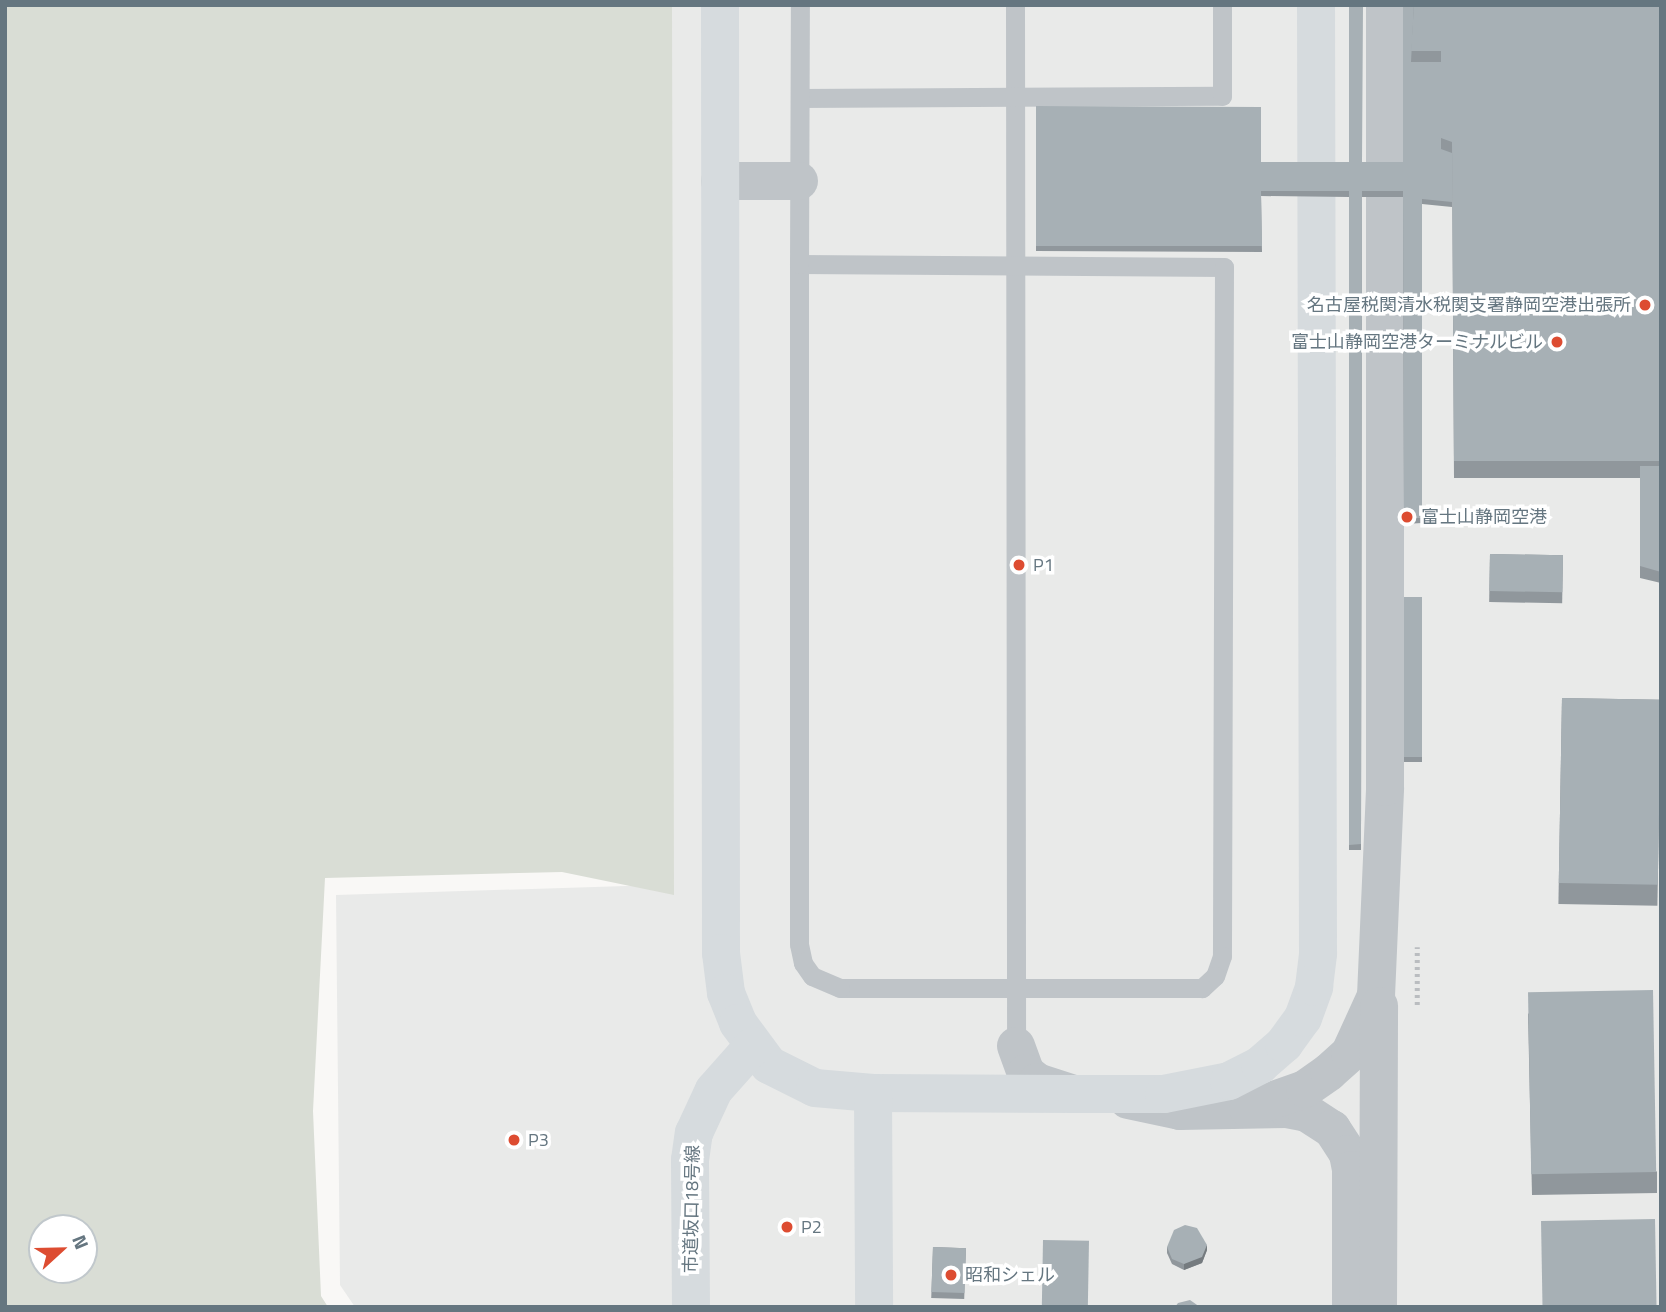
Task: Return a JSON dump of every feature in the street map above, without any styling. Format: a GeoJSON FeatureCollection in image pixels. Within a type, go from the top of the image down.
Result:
{"type":"FeatureCollection","features":[{"type":"Feature","properties":{"kind":"street"},"geometry":{"type":"LineString","coordinates":[[720,5],[721,953],[726,993],[753,1046],[790,1079],[815,1088],[873,1093],[1088,1094],[1164,1094],[1229,1081],[1260,1065],[1284,1044],[1303,1018],[1314,987],[1318,953],[1315,5]]}},
{"type":"Feature","properties":{"kind":"street"},"geometry":{"type":"LineString","coordinates":[[1378,1307],[1379,958],[1385,787],[1385,5]]}},
{"type":"Feature","properties":{"kind":"street"},"geometry":{"type":"LineString","coordinates":[[720,181],[799,181]]}},
{"type":"Feature","properties":{"kind":"street"},"geometry":{"type":"LineString","coordinates":[[1248,1109],[1305,1088],[1350,1053],[1376,996],[1379,958]]}},
{"type":"Feature","properties":{"kind":"street","name":"市道坂口18号線"},"geometry":{"type":"LineString","coordinates":[[691,1307],[690,1160],[694,1133],[714,1090],[753,1046]]}},
{"type":"Feature","properties":{"kind":"street"},"geometry":{"type":"LineString","coordinates":[[1016,1046],[1026,1073],[1037,1082],[1180,1111],[1248,1109],[1307,1112],[1332,1129],[1348,1154],[1351,1307]]}},
{"type":"Feature","properties":{"kind":"street"},"geometry":{"type":"LineString","coordinates":[[873,1093],[874,1307]]}},
{"type":"Feature","properties":{"kind":"lane"},"geometry":{"type":"LineString","coordinates":[[799,264],[1224,267],[1222,956],[1215,976],[1202,988],[1185,991],[840,988],[812,976],[803,963],[799,944],[799,264],[799,181],[800,5]]}},
{"type":"Feature","properties":{"kind":"lane"},"geometry":{"type":"LineString","coordinates":[[1015,5],[1016,1046]]}},
{"type":"Feature","properties":{"kind":"lane"},"geometry":{"type":"LineString","coordinates":[[800,97],[1222,96],[1222,5]]}},
{"type":"Feature","properties":{"kind":"shaded area"},"geometry":{"type":"Polygon","coordinates":[[[5,5],[672,5],[674,895],[562,872],[325,878],[313,1111],[321,1296],[328,1307],[5,1307],[5,5]]]}},
{"type":"Feature","properties":{"kind":"shaded area","name":"富士山静岡空港"},"geometry":{"type":"Polygon","coordinates":[[[497,5],[1661,5],[1661,1307],[355,1307],[340,1285],[336,895],[657,885],[497,5]]]}},
{"type":"Feature","properties":{"kind":"building"},"geometry":{"type":"Polygon","coordinates":[[[1349,5],[1363,5],[1362,162],[1403,162],[1403,5],[1414,5],[1411,62],[1441,62],[1441,149],[1452,153],[1452,202],[1422,199],[1422,518],[1404,518],[1403,191],[1362,191],[1361,844],[1349,845],[1349,191],[1261,191],[1262,246],[1036,246],[1036,106],[1261,107],[1261,162],[1349,162],[1349,5]]]}},
{"type":"Feature","properties":{"kind":"building","name":"富士山静岡空港ターミナルビル"},"geometry":{"type":"Polygon","coordinates":[[[1414,5],[1661,5],[1661,461],[1454,461],[1452,142],[1441,138],[1441,51],[1411,51],[1414,5]]]}},
{"type":"Feature","properties":{"kind":"building"},"geometry":{"type":"Polygon","coordinates":[[[1640,466],[1659,466],[1661,572],[1640,566],[1640,466]]]}},
{"type":"Feature","properties":{"kind":"building"},"geometry":{"type":"Polygon","coordinates":[[[1490,554],[1563,555],[1562,592],[1489,591],[1490,554]]]}},
{"type":"Feature","properties":{"kind":"building"},"geometry":{"type":"Polygon","coordinates":[[[1404,597],[1422,597],[1422,757],[1404,757],[1404,597]]]}},
{"type":"Feature","properties":{"kind":"building"},"geometry":{"type":"Polygon","coordinates":[[[1562,698],[1661,700],[1658,885],[1559,883],[1562,698]]]}},
{"type":"Feature","properties":{"kind":"building"},"geometry":{"type":"Polygon","coordinates":[[[1653,990],[1656,1172],[1531,1174],[1528,992],[1653,990]]]}},
{"type":"Feature","properties":{"kind":"building"},"geometry":{"type":"Polygon","coordinates":[[[1655,1219],[1657,1307],[1543,1307],[1541,1221],[1655,1219]]]}},
{"type":"Feature","properties":{"kind":"building"},"geometry":{"type":"Polygon","coordinates":[[[1185,1225],[1197,1228],[1207,1245],[1202,1257],[1184,1264],[1172,1259],[1167,1247],[1174,1230],[1185,1225]]]}},
{"type":"Feature","properties":{"kind":"building"},"geometry":{"type":"Polygon","coordinates":[[[1043,1240],[1089,1241],[1088,1307],[1042,1307],[1043,1240]]]}},
{"type":"Feature","properties":{"kind":"building"},"geometry":{"type":"Polygon","coordinates":[[[933,1247],[966,1248],[964,1293],[931,1292],[933,1247]]]}},
{"type":"Feature","properties":{"kind":"building"},"geometry":{"type":"Polygon","coordinates":[[[1190,1300],[1200,1307],[1175,1307],[1178,1303],[1190,1300]]]}},
{"type":"Feature","properties":{"kind":"place","name":"名古屋税関清水税関支署静岡空港出張所"},"geometry":{"type":"Point","coordinates":[1645,305]}},
{"type":"Feature","properties":{"kind":"place","name":"富士山静岡空港ターミナルビル"},"geometry":{"type":"Point","coordinates":[1557,342]}},
{"type":"Feature","properties":{"kind":"place","name":"富士山静岡空港"},"geometry":{"type":"Point","coordinates":[1407,517]}},
{"type":"Feature","properties":{"kind":"place","name":"P1"},"geometry":{"type":"Point","coordinates":[1019,565]}},
{"type":"Feature","properties":{"kind":"place","name":"P3"},"geometry":{"type":"Point","coordinates":[514,1140]}},
{"type":"Feature","properties":{"kind":"place","name":"P2"},"geometry":{"type":"Point","coordinates":[787,1227]}},
{"type":"Feature","properties":{"kind":"place","name":"昭和シェル"},"geometry":{"type":"Point","coordinates":[951,1275]}}]}
